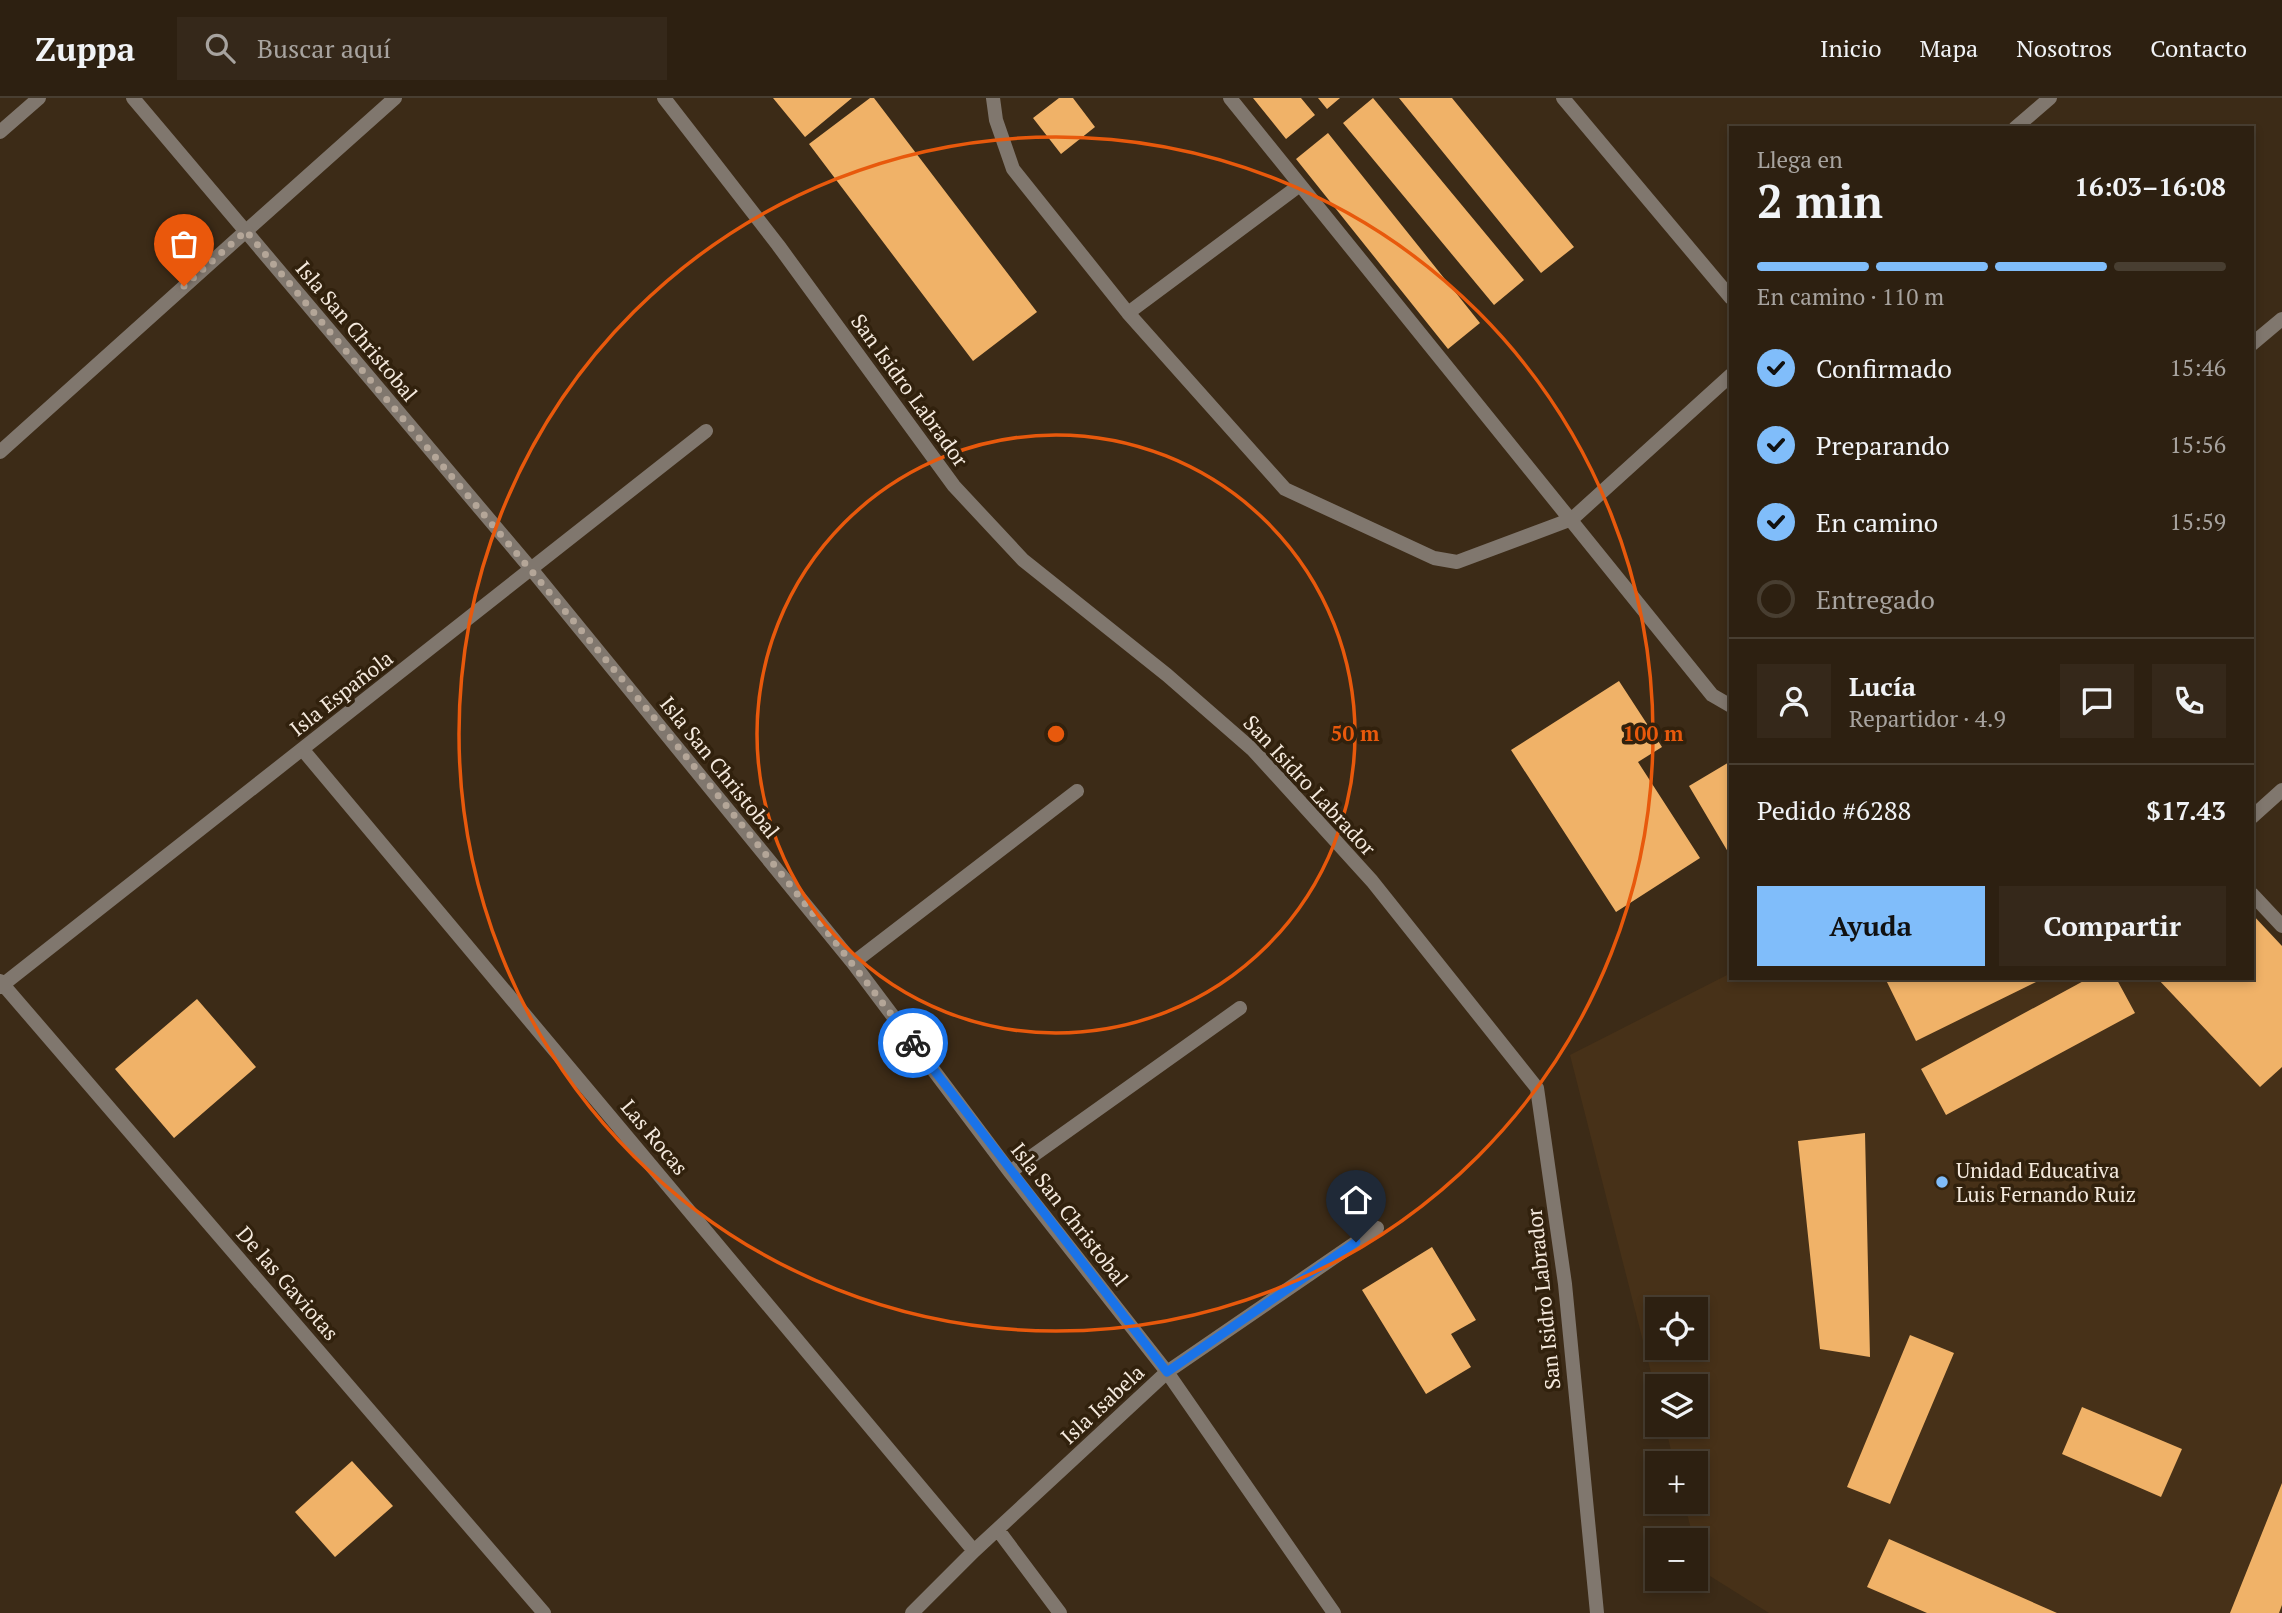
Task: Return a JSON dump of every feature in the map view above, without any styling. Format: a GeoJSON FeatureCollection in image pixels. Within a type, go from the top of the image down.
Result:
{"type":"FeatureCollection","features":[{"type":"Feature","properties":{"kind":"street"},"geometry":{"type":"LineString","coordinates":[[0,132],[39,98]]}},
{"type":"Feature","properties":{"kind":"street","name":"Isla San Christobal"},"geometry":{"type":"LineString","coordinates":[[133,98],[532,570],[853,963],[1010,1172],[1167,1372],[1334,1613]]}},
{"type":"Feature","properties":{"kind":"street"},"geometry":{"type":"LineString","coordinates":[[0,452],[395,98]]}},
{"type":"Feature","properties":{"kind":"street","name":"San Isidro Labrador"},"geometry":{"type":"LineString","coordinates":[[664,98],[778,245],[954,486],[1023,560],[1167,675],[1254,750],[1372,881],[1537,1088],[1565,1284],[1597,1613]]}},
{"type":"Feature","properties":{"kind":"street"},"geometry":{"type":"LineString","coordinates":[[993,98],[996,120],[1013,169],[1128,313],[1284,489],[1434,558],[1457,562],[1572,519],[1729,377]]}},
{"type":"Feature","properties":{"kind":"street"},"geometry":{"type":"LineString","coordinates":[[1230,98],[1712,695],[1729,705]]}},
{"type":"Feature","properties":{"kind":"street"},"geometry":{"type":"LineString","coordinates":[[1563,98],[1729,296]]}},
{"type":"Feature","properties":{"kind":"street"},"geometry":{"type":"LineString","coordinates":[[2017,126],[2050,98]]}},
{"type":"Feature","properties":{"kind":"street"},"geometry":{"type":"LineString","coordinates":[[1128,313],[1300,185]]}},
{"type":"Feature","properties":{"kind":"street"},"geometry":{"type":"LineString","coordinates":[[2254,342],[2282,319]]}},
{"type":"Feature","properties":{"kind":"street","name":"Isla Española"},"geometry":{"type":"LineString","coordinates":[[1,984],[706,432]]}},
{"type":"Feature","properties":{"kind":"street","name":"Las Rocas"},"geometry":{"type":"LineString","coordinates":[[303,750],[974,1550]]}},
{"type":"Feature","properties":{"kind":"street"},"geometry":{"type":"LineString","coordinates":[[2254,815],[2282,790]]}},
{"type":"Feature","properties":{"kind":"street"},"geometry":{"type":"LineString","coordinates":[[853,963],[1077,791]]}},
{"type":"Feature","properties":{"kind":"street"},"geometry":{"type":"LineString","coordinates":[[2254,896],[2282,926]]}},
{"type":"Feature","properties":{"kind":"street","name":"De las Gaviotas"},"geometry":{"type":"LineString","coordinates":[[1,984],[544,1613]]}},
{"type":"Feature","properties":{"kind":"street"},"geometry":{"type":"LineString","coordinates":[[1010,1172],[1240,1008]]}},
{"type":"Feature","properties":{"kind":"street","name":"Isla Isabela"},"geometry":{"type":"LineString","coordinates":[[912,1613],[974,1550],[1167,1372],[1377,1228]]}},
{"type":"Feature","properties":{"kind":"street"},"geometry":{"type":"LineString","coordinates":[[998,1530],[1060,1613]]}},
{"type":"Feature","properties":{"kind":"shaded area","name":"Unidad Educativa Luis Fernando Ruiz"},"geometry":{"type":"Polygon","coordinates":[[[1729,974],[1729,980],[2254,979],[2282,999],[2282,1613],[1769,1613],[1708,1575],[1708,1528],[1691,1528],[1687,1514],[1708,1514],[1708,1451],[1671,1451],[1668,1437],[1708,1437],[1708,1374],[1651,1374],[1648,1360],[1708,1360],[1708,1297],[1645,1297],[1645,1349],[1570,1055],[1729,974]]]}},
{"type":"Feature","properties":{"kind":"building"},"geometry":{"type":"Polygon","coordinates":[[[773,98],[852,98],[805,137],[773,98]]]}},
{"type":"Feature","properties":{"kind":"building"},"geometry":{"type":"Polygon","coordinates":[[[870,98],[874,98],[1037,312],[973,361],[809,144],[870,98]]]}},
{"type":"Feature","properties":{"kind":"building"},"geometry":{"type":"Polygon","coordinates":[[[1059,98],[1073,98],[1095,127],[1061,154],[1033,118],[1059,98]]]}},
{"type":"Feature","properties":{"kind":"building"},"geometry":{"type":"Polygon","coordinates":[[[1253,98],[1301,98],[1315,115],[1286,139],[1253,98]]]}},
{"type":"Feature","properties":{"kind":"building"},"geometry":{"type":"Polygon","coordinates":[[[1318,98],[1340,98],[1327,109],[1318,98]]]}},
{"type":"Feature","properties":{"kind":"building"},"geometry":{"type":"Polygon","coordinates":[[[1373,98],[1524,280],[1494,305],[1343,123],[1373,98]]]}},
{"type":"Feature","properties":{"kind":"building"},"geometry":{"type":"Polygon","coordinates":[[[1399,98],[1452,98],[1574,247],[1541,273],[1399,98]]]}},
{"type":"Feature","properties":{"kind":"building"},"geometry":{"type":"Polygon","coordinates":[[[1328,133],[1480,323],[1448,349],[1296,159],[1328,133]]]}},
{"type":"Feature","properties":{"kind":"building"},"geometry":{"type":"Polygon","coordinates":[[[1619,681],[1662,747],[1638,762],[1700,858],[1616,912],[1511,750],[1619,681]]]}},
{"type":"Feature","properties":{"kind":"building"},"geometry":{"type":"Polygon","coordinates":[[[1729,762],[1729,854],[1689,786],[1729,762]]]}},
{"type":"Feature","properties":{"kind":"building"},"geometry":{"type":"Polygon","coordinates":[[[2254,916],[2282,946],[2282,1067],[2260,1087],[2159,980],[2254,980],[2254,916]]]}},
{"type":"Feature","properties":{"kind":"building"},"geometry":{"type":"Polygon","coordinates":[[[1886,980],[2040,980],[1916,1041],[1886,980]]]}},
{"type":"Feature","properties":{"kind":"building"},"geometry":{"type":"Polygon","coordinates":[[[2085,980],[2117,980],[2135,1013],[1946,1115],[1921,1069],[2085,980]]]}},
{"type":"Feature","properties":{"kind":"building"},"geometry":{"type":"Polygon","coordinates":[[[197,999],[256,1067],[174,1138],[115,1069],[197,999]]]}},
{"type":"Feature","properties":{"kind":"building"},"geometry":{"type":"Polygon","coordinates":[[[1865,1133],[1870,1357],[1820,1349],[1798,1141],[1865,1133]]]}},
{"type":"Feature","properties":{"kind":"building"},"geometry":{"type":"Polygon","coordinates":[[[1432,1247],[1476,1320],[1451,1334],[1471,1367],[1426,1394],[1362,1290],[1432,1247]]]}},
{"type":"Feature","properties":{"kind":"building"},"geometry":{"type":"Polygon","coordinates":[[[1910,1335],[1954,1353],[1890,1504],[1847,1487],[1910,1335]]]}},
{"type":"Feature","properties":{"kind":"building"},"geometry":{"type":"Polygon","coordinates":[[[2082,1407],[2182,1449],[2161,1497],[2062,1454],[2082,1407]]]}},
{"type":"Feature","properties":{"kind":"building"},"geometry":{"type":"Polygon","coordinates":[[[352,1461],[393,1506],[335,1557],[295,1512],[352,1461]]]}},
{"type":"Feature","properties":{"kind":"building"},"geometry":{"type":"Polygon","coordinates":[[[2282,1483],[2282,1605],[2279,1613],[2230,1613],[2282,1483]]]}},
{"type":"Feature","properties":{"kind":"building"},"geometry":{"type":"Polygon","coordinates":[[[1889,1539],[2057,1613],[1927,1613],[1867,1587],[1889,1539]]]}},
{"type":"Feature","properties":{"kind":"way so far"},"geometry":{"type":"LineString","coordinates":[[184,286],[246,231],[532,570],[853,963],[913,1043]]}},
{"type":"Feature","properties":{"kind":"place","name":"Unidad Educativa Luis Fernando Ruiz"},"geometry":{"type":"Point","coordinates":[1942,1182]}},
{"type":"Feature","properties":{"kind":"route"},"geometry":{"type":"LineString","coordinates":[[913,1043],[1167,1372],[1356,1242]]}}]}
